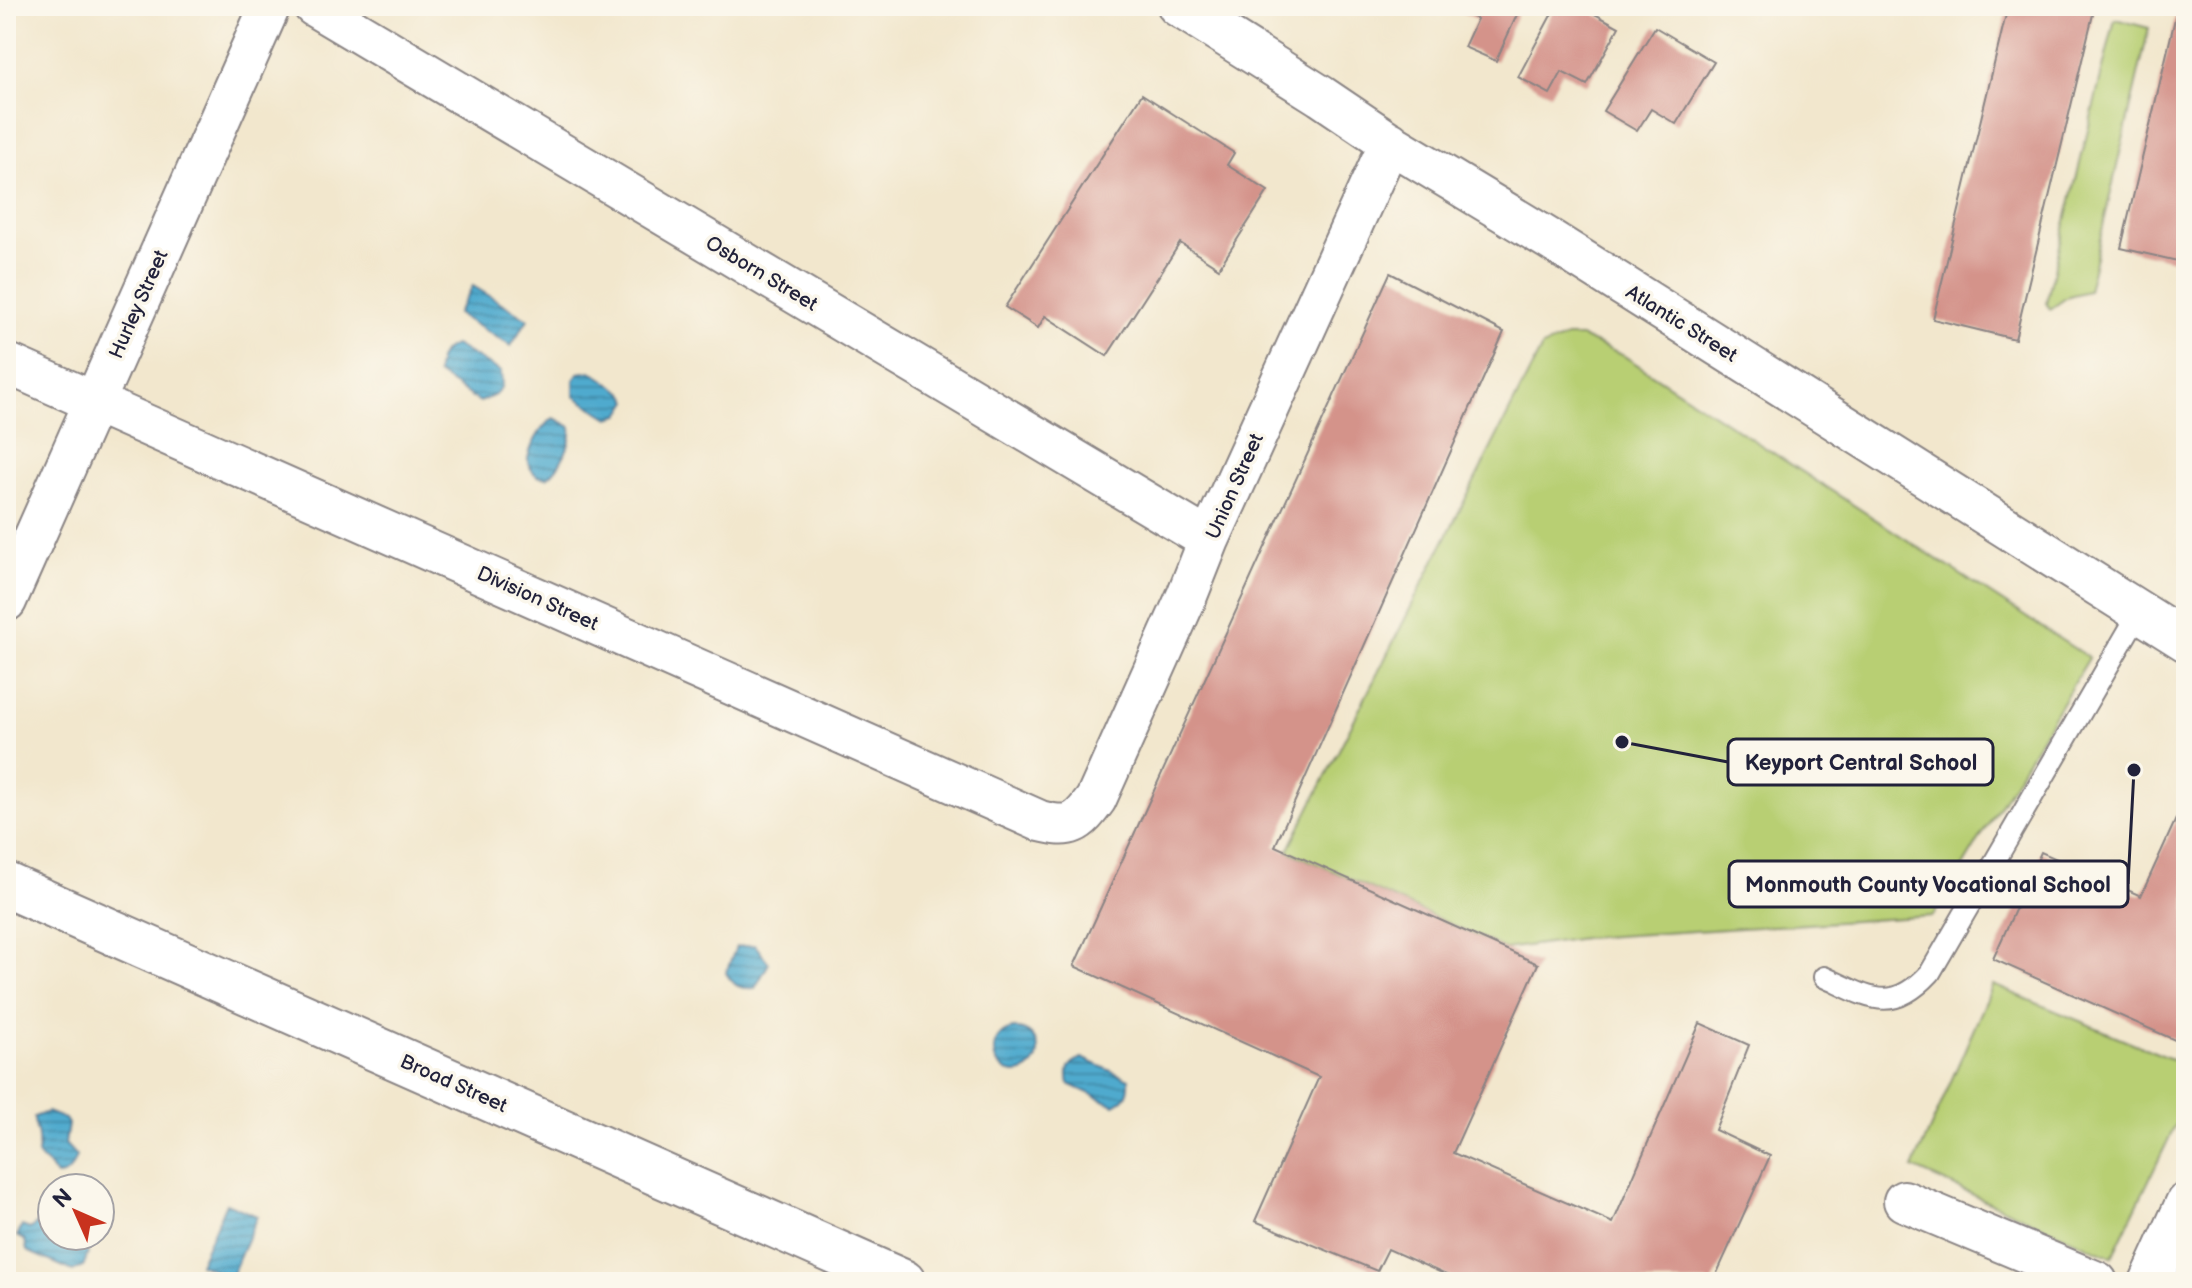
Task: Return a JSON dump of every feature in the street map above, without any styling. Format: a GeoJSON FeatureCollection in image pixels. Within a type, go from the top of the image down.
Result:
{"type":"FeatureCollection","features":[{"type":"Feature","properties":{"kind":"main road","name":"Broad Street"},"geometry":{"type":"LineString","coordinates":[[6,885],[903,1282]]}},
{"type":"Feature","properties":{"kind":"street","name":"Hurley Street"},"geometry":{"type":"LineString","coordinates":[[6,601],[270,6]]}},
{"type":"Feature","properties":{"kind":"street","name":"Osborn Street"},"geometry":{"type":"LineString","coordinates":[[314,6],[1209,540]]}},
{"type":"Feature","properties":{"kind":"street","name":"Atlantic Street"},"geometry":{"type":"LineString","coordinates":[[1178,6],[2186,641]]}},
{"type":"Feature","properties":{"kind":"street","name":"Union Street"},"geometry":{"type":"LineString","coordinates":[[1071,824],[1082,819],[1096,799],[1209,540],[1390,142]]}},
{"type":"Feature","properties":{"kind":"street","name":"Division Street"},"geometry":{"type":"LineString","coordinates":[[6,363],[1040,821],[1059,826],[1071,824]]}},
{"type":"Feature","properties":{"kind":"street"},"geometry":{"type":"LineString","coordinates":[[1904,1201],[2097,1282]]}},
{"type":"Feature","properties":{"kind":"street"},"geometry":{"type":"LineString","coordinates":[[2150,1282],[2186,1203]]}},
{"type":"Feature","properties":{"kind":"lane"},"geometry":{"type":"LineString","coordinates":[[1824,977],[1859,994],[1888,1000],[1909,994],[1930,973],[2140,611]]}},
{"type":"Feature","properties":{"kind":"green space"},"geometry":{"type":"Polygon","coordinates":[[[2115,19],[2149,28],[2088,291],[2069,296],[2050,309],[2046,303],[2115,19]]]}},
{"type":"Feature","properties":{"kind":"green space"},"geometry":{"type":"Polygon","coordinates":[[[1566,337],[1581,337],[1624,356],[2089,658],[1933,916],[1584,938],[1505,949],[1288,851],[1542,347],[1566,337]]]}},
{"type":"Feature","properties":{"kind":"green space"},"geometry":{"type":"Polygon","coordinates":[[[1993,985],[2186,1065],[2186,1103],[2112,1257],[1913,1168],[1993,985]]]}},
{"type":"Feature","properties":{"kind":"water"},"geometry":{"type":"Polygon","coordinates":[[[473,286],[528,319],[511,346],[457,314],[473,286]]]}},
{"type":"Feature","properties":{"kind":"water"},"geometry":{"type":"Polygon","coordinates":[[[455,345],[501,372],[502,386],[495,395],[480,402],[437,374],[441,356],[446,349],[455,345]]]}},
{"type":"Feature","properties":{"kind":"water"},"geometry":{"type":"Polygon","coordinates":[[[591,371],[624,393],[629,401],[620,415],[609,418],[574,396],[574,380],[579,373],[591,371]]]}},
{"type":"Feature","properties":{"kind":"water"},"geometry":{"type":"Polygon","coordinates":[[[554,418],[571,427],[570,440],[565,455],[552,474],[547,478],[537,476],[528,458],[542,430],[554,418]]]}},
{"type":"Feature","properties":{"kind":"water"},"geometry":{"type":"Polygon","coordinates":[[[755,945],[769,963],[755,988],[734,984],[726,973],[736,947],[755,945]]]}},
{"type":"Feature","properties":{"kind":"water"},"geometry":{"type":"Polygon","coordinates":[[[1016,1029],[1032,1035],[1038,1051],[1032,1067],[1016,1073],[1000,1067],[994,1051],[1000,1035],[1016,1029]]]}},
{"type":"Feature","properties":{"kind":"water"},"geometry":{"type":"Polygon","coordinates":[[[1082,1058],[1129,1079],[1124,1098],[1114,1105],[1069,1084],[1069,1068],[1082,1058]]]}},
{"type":"Feature","properties":{"kind":"water"},"geometry":{"type":"Polygon","coordinates":[[[47,1112],[65,1119],[68,1124],[65,1144],[76,1156],[66,1172],[53,1172],[38,1154],[34,1117],[47,1112]]]}},
{"type":"Feature","properties":{"kind":"water"},"geometry":{"type":"Polygon","coordinates":[[[226,1203],[257,1216],[231,1277],[199,1264],[226,1203]]]}},
{"type":"Feature","properties":{"kind":"water"},"geometry":{"type":"Polygon","coordinates":[[[36,1224],[36,1252],[87,1252],[83,1267],[73,1271],[27,1251],[25,1240],[17,1236],[22,1226],[30,1229],[36,1224]]]}},
{"type":"Feature","properties":{"kind":"building"},"geometry":{"type":"Polygon","coordinates":[[[1447,6],[1521,6],[1496,61],[1464,47],[1477,19],[1447,6]]]}},
{"type":"Feature","properties":{"kind":"building"},"geometry":{"type":"Polygon","coordinates":[[[1556,6],[1580,6],[1619,27],[1587,85],[1562,72],[1550,94],[1518,77],[1556,6]]]}},
{"type":"Feature","properties":{"kind":"building"},"geometry":{"type":"Polygon","coordinates":[[[2008,6],[2095,6],[2015,339],[1933,319],[2008,6]]]}},
{"type":"Feature","properties":{"kind":"building"},"geometry":{"type":"Polygon","coordinates":[[[2178,6],[2186,6],[2186,263],[2121,248],[2178,6]]]}},
{"type":"Feature","properties":{"kind":"building"},"geometry":{"type":"Polygon","coordinates":[[[1655,27],[1714,62],[1676,124],[1651,109],[1637,131],[1603,111],[1655,27]]]}},
{"type":"Feature","properties":{"kind":"building"},"geometry":{"type":"Polygon","coordinates":[[[1142,94],[1234,153],[1227,165],[1268,191],[1219,268],[1180,243],[1107,356],[1045,316],[1038,328],[1005,307],[1142,94]]]}},
{"type":"Feature","properties":{"kind":"building"},"geometry":{"type":"Polygon","coordinates":[[[1390,273],[1504,332],[1275,846],[1538,964],[1453,1153],[1613,1223],[1700,1023],[1749,1045],[1715,1130],[1770,1156],[1713,1282],[1462,1282],[1388,1249],[1377,1271],[1255,1221],[1319,1077],[1074,966],[1390,273]]]}},
{"type":"Feature","properties":{"kind":"building"},"geometry":{"type":"Polygon","coordinates":[[[2186,797],[2186,1045],[1993,959],[2041,852],[2141,896],[2186,797]]]}},
{"type":"Feature","properties":{"kind":"place","name":"Keyport Central School"},"geometry":{"type":"Point","coordinates":[1622,742]}},
{"type":"Feature","properties":{"kind":"place","name":"Monmouth County Vocational School"},"geometry":{"type":"Point","coordinates":[2134,770]}}]}
